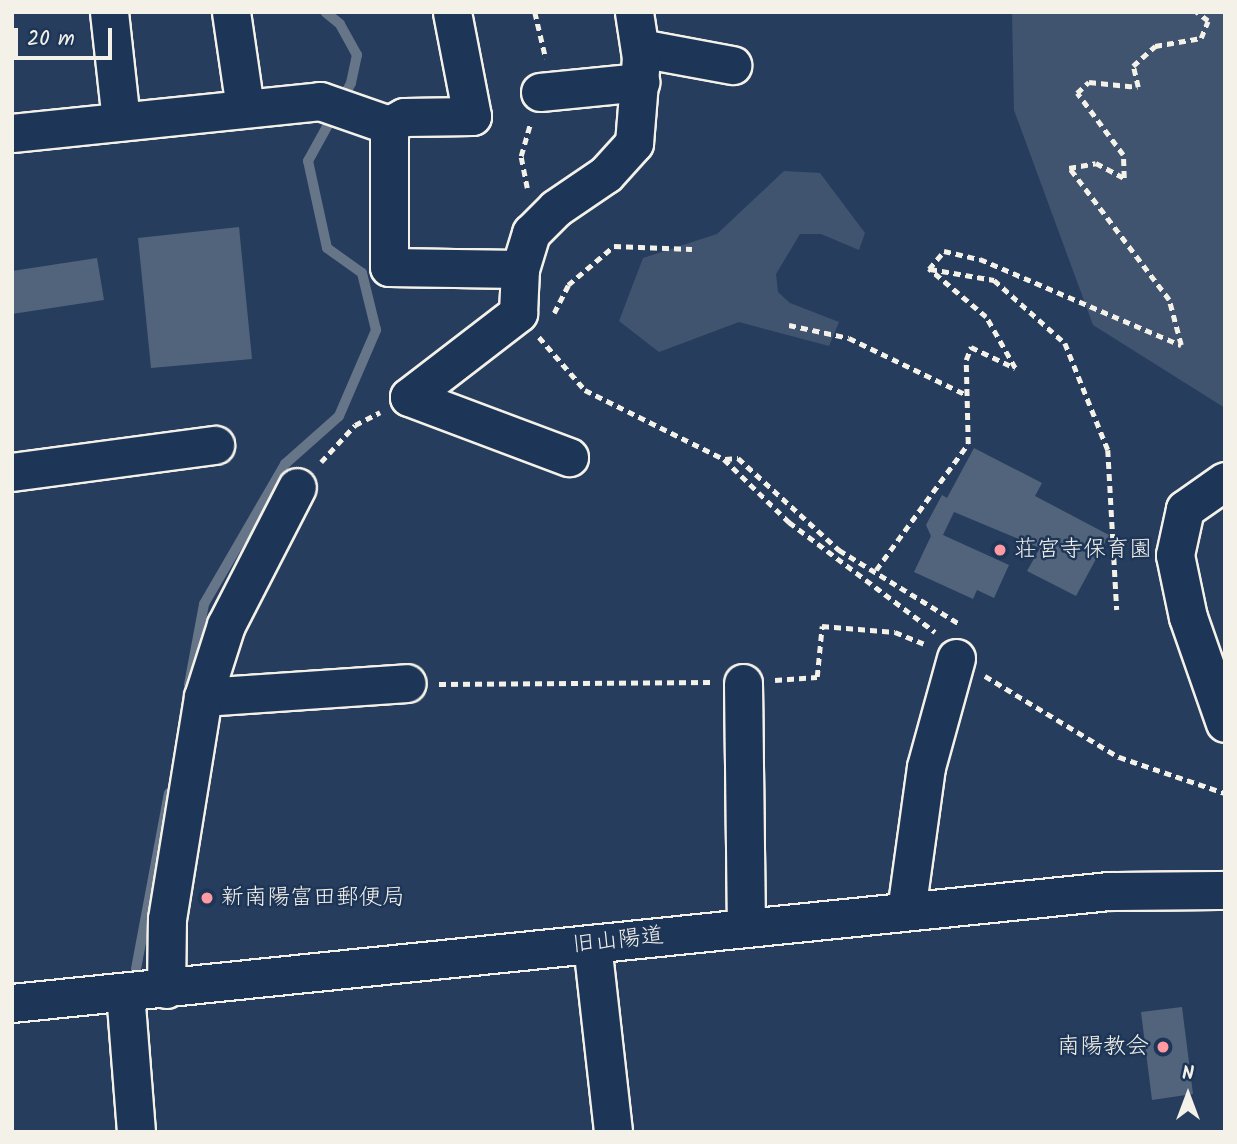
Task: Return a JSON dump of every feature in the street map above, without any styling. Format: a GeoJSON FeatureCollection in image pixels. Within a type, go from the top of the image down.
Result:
{"type":"FeatureCollection","features":[{"type":"Feature","properties":{"kind":"street"},"geometry":{"type":"LineString","coordinates":[[108,12],[121,121]]}},
{"type":"Feature","properties":{"kind":"street"},"geometry":{"type":"LineString","coordinates":[[231,12],[245,108]]}},
{"type":"Feature","properties":{"kind":"street"},"geometry":{"type":"LineString","coordinates":[[12,133],[245,108],[334,106],[389,125],[404,117],[472,116],[452,12]]}},
{"type":"Feature","properties":{"kind":"street"},"geometry":{"type":"LineString","coordinates":[[409,397],[538,326],[520,269],[531,233],[556,208],[606,174],[634,143],[640,65],[634,12]]}},
{"type":"Feature","properties":{"kind":"street"},"geometry":{"type":"LineString","coordinates":[[540,92],[640,65],[732,65]]}},
{"type":"Feature","properties":{"kind":"street"},"geometry":{"type":"LineString","coordinates":[[389,125],[389,267],[520,269]]}},
{"type":"Feature","properties":{"kind":"street"},"geometry":{"type":"LineString","coordinates":[[409,397],[569,457]]}},
{"type":"Feature","properties":{"kind":"street"},"geometry":{"type":"LineString","coordinates":[[12,472],[215,445]]}},
{"type":"Feature","properties":{"kind":"street"},"geometry":{"type":"LineString","coordinates":[[1225,481],[1185,509],[1175,555],[1188,617],[1225,723]]}},
{"type":"Feature","properties":{"kind":"street"},"geometry":{"type":"LineString","coordinates":[[166,989],[167,919],[204,697],[226,625],[297,487]]}},
{"type":"Feature","properties":{"kind":"street"},"geometry":{"type":"LineString","coordinates":[[906,911],[926,767],[957,640]]}},
{"type":"Feature","properties":{"kind":"street"},"geometry":{"type":"LineString","coordinates":[[204,697],[407,683]]}},
{"type":"Feature","properties":{"kind":"street"},"geometry":{"type":"LineString","coordinates":[[743,683],[746,928]]}},
{"type":"Feature","properties":{"kind":"street","name":"旧山陽道"},"geometry":{"type":"LineString","coordinates":[[12,1003],[1109,891],[1225,890]]}},
{"type":"Feature","properties":{"kind":"street"},"geometry":{"type":"LineString","coordinates":[[592,944],[613,1132]]}},
{"type":"Feature","properties":{"kind":"street"},"geometry":{"type":"LineString","coordinates":[[125,992],[136,1132]]}},
{"type":"Feature","properties":{"kind":"path"},"geometry":{"type":"LineString","coordinates":[[929,269],[944,251],[980,259],[1181,345],[1169,300],[1069,168],[1096,163],[1124,178],[1123,155],[1077,93],[1089,82],[1138,87],[1133,66],[1155,46],[1201,38],[1208,21],[1196,12]]}},
{"type":"Feature","properties":{"kind":"path"},"geometry":{"type":"LineString","coordinates":[[692,249],[614,246],[568,285],[538,326],[585,390],[724,460],[789,522],[1119,757],[1225,793]]}},
{"type":"Feature","properties":{"kind":"path"},"geometry":{"type":"LineString","coordinates":[[876,570],[968,444],[966,360],[971,347],[1015,368],[986,317],[929,269]]}},
{"type":"Feature","properties":{"kind":"path"},"geometry":{"type":"LineString","coordinates":[[929,269],[994,280],[1065,343],[1108,450],[1117,610]]}},
{"type":"Feature","properties":{"kind":"path"},"geometry":{"type":"LineString","coordinates":[[789,325],[849,338],[967,395]]}},
{"type":"Feature","properties":{"kind":"path"},"geometry":{"type":"LineString","coordinates":[[297,487],[355,425],[409,397]]}},
{"type":"Feature","properties":{"kind":"path"},"geometry":{"type":"LineString","coordinates":[[724,460],[738,458],[839,550],[876,570],[957,640]]}},
{"type":"Feature","properties":{"kind":"path"},"geometry":{"type":"LineString","coordinates":[[407,683],[743,683],[817,677],[822,626],[957,640]]}},
{"type":"Feature","properties":{"kind":"shaded area"},"geometry":{"type":"Polygon","coordinates":[[[1012,12],[1225,12],[1225,408],[1093,325],[1014,110],[1012,12]]]}},
{"type":"Feature","properties":{"kind":"shaded area"},"geometry":{"type":"Polygon","coordinates":[[[784,171],[820,173],[865,233],[859,250],[821,234],[800,234],[776,274],[778,292],[790,303],[839,322],[829,346],[739,322],[659,352],[619,321],[643,258],[717,234],[784,171]]]}},
{"type":"Feature","properties":{"kind":"building"},"geometry":{"type":"Polygon","coordinates":[[[239,227],[252,359],[151,368],[138,238],[239,227]]]}},
{"type":"Feature","properties":{"kind":"building"},"geometry":{"type":"Polygon","coordinates":[[[97,258],[104,300],[12,314],[12,271],[97,258]]]}},
{"type":"Feature","properties":{"kind":"building"},"geometry":{"type":"Polygon","coordinates":[[[974,448],[1042,483],[1035,496],[1109,535],[1076,596],[1027,571],[1040,548],[954,512],[943,535],[1009,565],[994,598],[977,590],[973,599],[914,572],[931,536],[926,525],[942,495],[947,498],[974,448]]]}},
{"type":"Feature","properties":{"kind":"building"},"geometry":{"type":"Polygon","coordinates":[[[1182,1007],[1193,1094],[1152,1100],[1141,1012],[1182,1007]]]}},
{"type":"Feature","properties":{"kind":"waterway"},"geometry":{"type":"LineString","coordinates":[[189,685],[204,604],[285,464],[339,416],[376,330],[362,273],[327,248],[308,161],[351,83],[357,55],[340,24],[325,12]]}},
{"type":"Feature","properties":{"kind":"waterway"},"geometry":{"type":"LineString","coordinates":[[136,969],[169,793]]}},
{"type":"Feature","properties":{"kind":"place","name":"荘宮寺保育園"},"geometry":{"type":"Point","coordinates":[1000,550]}},
{"type":"Feature","properties":{"kind":"place","name":"新南陽富田郵便局"},"geometry":{"type":"Point","coordinates":[207,898]}},
{"type":"Feature","properties":{"kind":"place","name":"南陽教会"},"geometry":{"type":"Point","coordinates":[1163,1047]}}]}
